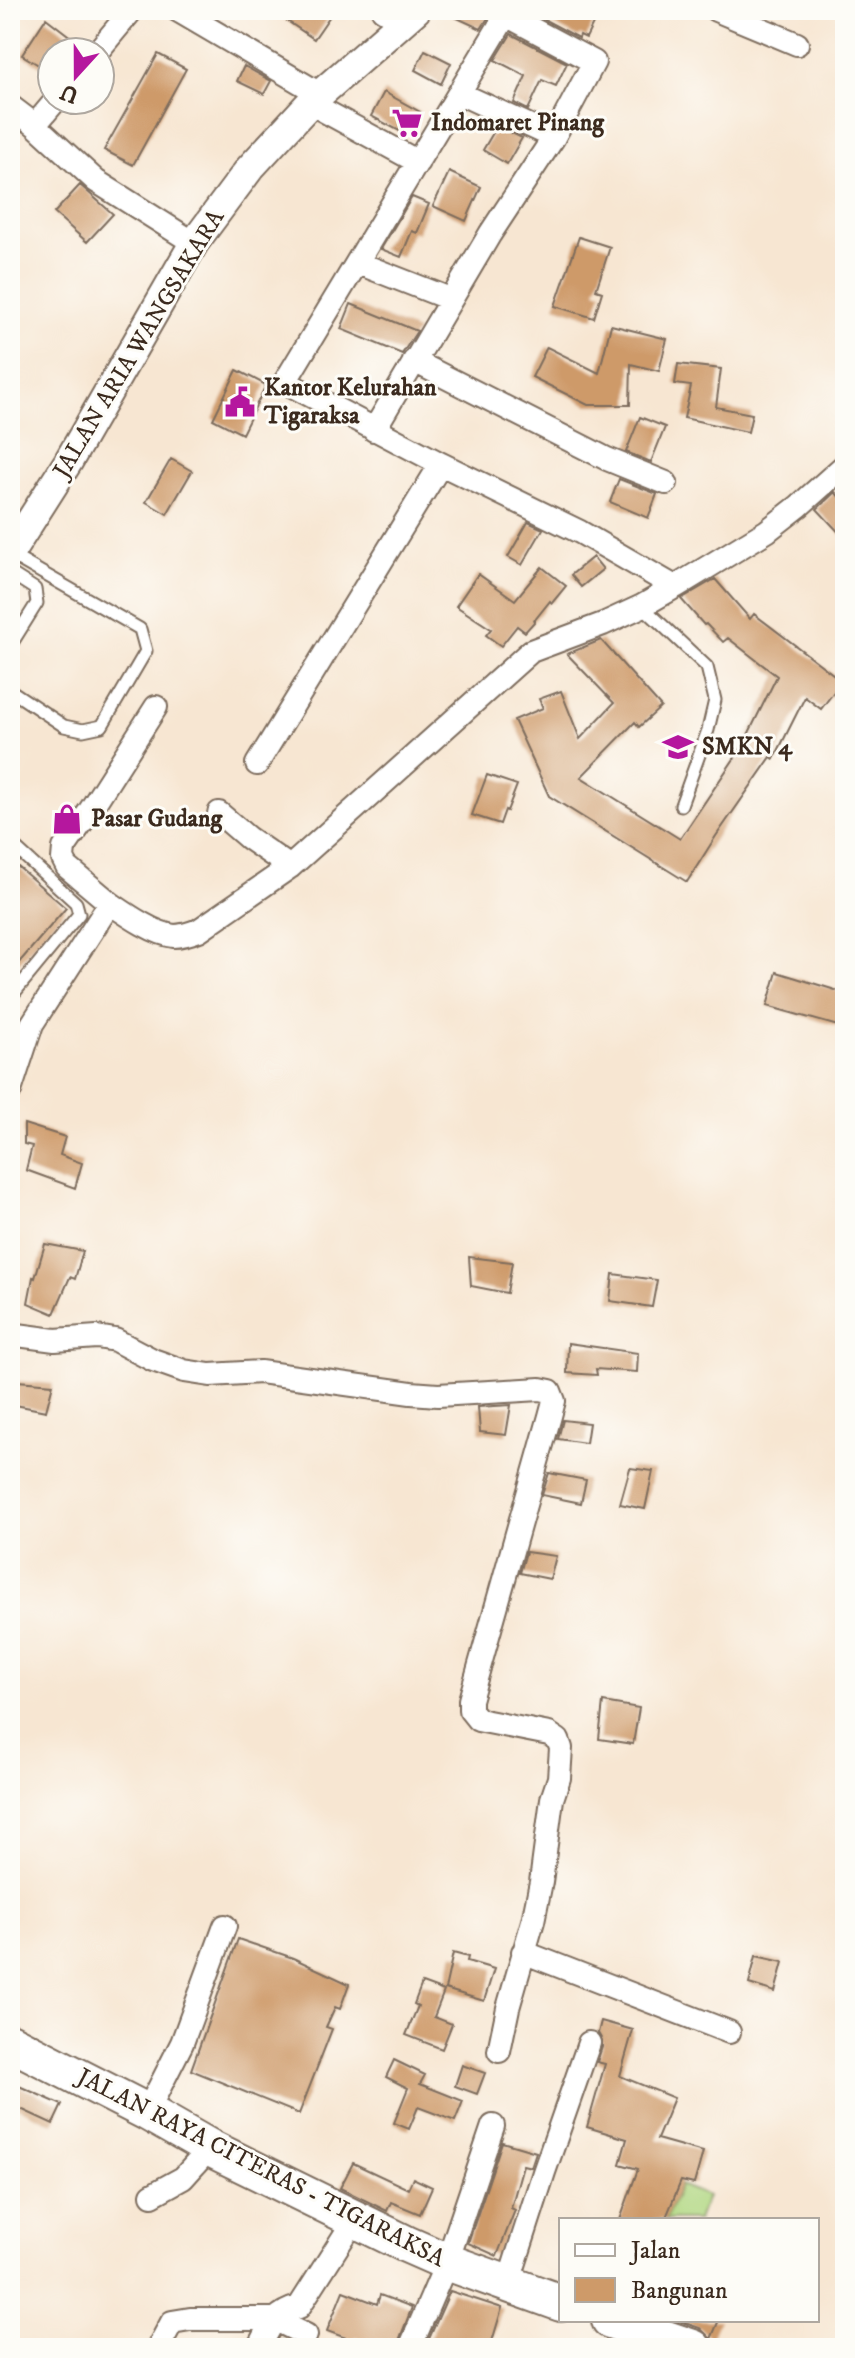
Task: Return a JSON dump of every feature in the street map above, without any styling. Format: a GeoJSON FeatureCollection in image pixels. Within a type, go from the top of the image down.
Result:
{"type":"FeatureCollection","features":[{"type":"Feature","properties":{"kind":"main road","name":"JALAN RAYA CITERAS - TIGARAKSA"},"geometry":{"type":"LineString","coordinates":[[10,2042],[210,2148],[355,2219],[447,2262],[559,2302]]}},
{"type":"Feature","properties":{"kind":"main road"},"geometry":{"type":"LineString","coordinates":[[616,2322],[693,2348]]}},
{"type":"Feature","properties":{"kind":"street"},"geometry":{"type":"LineString","coordinates":[[110,36],[132,10]]}},
{"type":"Feature","properties":{"kind":"street"},"geometry":{"type":"LineString","coordinates":[[177,10],[418,162]]}},
{"type":"Feature","properties":{"kind":"street"},"geometry":{"type":"LineString","coordinates":[[716,10],[797,44]]}},
{"type":"Feature","properties":{"kind":"street","name":"JALAN ARIA WANGSAKARA"},"geometry":{"type":"LineString","coordinates":[[10,554],[68,462],[194,243],[250,168],[401,14]]}},
{"type":"Feature","properties":{"kind":"street"},"geometry":{"type":"LineString","coordinates":[[374,430],[450,299],[554,137],[594,62],[506,15],[285,382],[374,430],[580,532],[675,587]]}},
{"type":"Feature","properties":{"kind":"street"},"geometry":{"type":"LineString","coordinates":[[461,94],[554,137]]}},
{"type":"Feature","properties":{"kind":"street"},"geometry":{"type":"LineString","coordinates":[[10,106],[96,181],[194,243]]}},
{"type":"Feature","properties":{"kind":"street"},"geometry":{"type":"LineString","coordinates":[[35,125],[43,116]]}},
{"type":"Feature","properties":{"kind":"street"},"geometry":{"type":"LineString","coordinates":[[358,263],[450,299]]}},
{"type":"Feature","properties":{"kind":"street"},"geometry":{"type":"LineString","coordinates":[[414,361],[607,459],[666,483]]}},
{"type":"Feature","properties":{"kind":"street"},"geometry":{"type":"LineString","coordinates":[[257,764],[441,464]]}},
{"type":"Feature","properties":{"kind":"street"},"geometry":{"type":"LineString","coordinates":[[156,707],[64,848],[63,859],[67,867],[133,918],[170,936],[185,935],[199,930],[290,867],[525,655],[603,624],[675,587],[767,531],[845,465]]}},
{"type":"Feature","properties":{"kind":"street"},"geometry":{"type":"LineString","coordinates":[[219,813],[290,867]]}},
{"type":"Feature","properties":{"kind":"street"},"geometry":{"type":"LineString","coordinates":[[10,1091],[32,1024],[110,903]]}},
{"type":"Feature","properties":{"kind":"street"},"geometry":{"type":"LineString","coordinates":[[10,1334],[55,1340],[106,1338],[153,1360],[184,1371],[210,1375],[260,1372],[438,1395],[550,1391],[554,1401],[470,1700],[470,1710],[478,1720],[549,1734],[558,1740],[561,1748],[559,1778],[546,1833],[541,1882],[499,2051]]}},
{"type":"Feature","properties":{"kind":"street"},"geometry":{"type":"LineString","coordinates":[[147,2112],[182,2043],[225,1926]]}},
{"type":"Feature","properties":{"kind":"street"},"geometry":{"type":"LineString","coordinates":[[523,1952],[729,2032]]}},
{"type":"Feature","properties":{"kind":"street"},"geometry":{"type":"LineString","coordinates":[[508,2284],[589,2043]]}},
{"type":"Feature","properties":{"kind":"street"},"geometry":{"type":"LineString","coordinates":[[410,2348],[447,2262],[493,2126]]}},
{"type":"Feature","properties":{"kind":"street"},"geometry":{"type":"LineString","coordinates":[[152,2195],[183,2178],[210,2148]]}},
{"type":"Feature","properties":{"kind":"street"},"geometry":{"type":"LineString","coordinates":[[259,2348],[274,2319],[299,2307],[355,2219]]}},
{"type":"Feature","properties":{"kind":"street"},"geometry":{"type":"LineString","coordinates":[[299,2307],[304,2315],[302,2341]]}},
{"type":"Feature","properties":{"kind":"street"},"geometry":{"type":"LineString","coordinates":[[158,2348],[168,2326],[176,2321],[274,2319],[302,2341]]}},
{"type":"Feature","properties":{"kind":"lane"},"geometry":{"type":"LineString","coordinates":[[10,554],[140,629],[146,651],[102,726],[83,730],[64,726],[10,690]]}},
{"type":"Feature","properties":{"kind":"lane"},"geometry":{"type":"LineString","coordinates":[[10,573],[35,589],[37,603],[10,646]]}},
{"type":"Feature","properties":{"kind":"lane"},"geometry":{"type":"LineString","coordinates":[[642,606],[707,667],[715,700],[708,730],[681,805]]}},
{"type":"Feature","properties":{"kind":"lane"},"geometry":{"type":"LineString","coordinates":[[10,843],[76,903],[79,914],[10,998]]}},
{"type":"Feature","properties":{"kind":"green space"},"geometry":{"type":"Polygon","coordinates":[[[680,2185],[707,2196],[699,2218],[666,2218],[680,2185]]]}},
{"type":"Feature","properties":{"kind":"building"},"geometry":{"type":"Polygon","coordinates":[[[271,10],[334,10],[314,39],[271,10]]]}},
{"type":"Feature","properties":{"kind":"building"},"geometry":{"type":"Polygon","coordinates":[[[440,10],[493,10],[481,29],[440,10]]]}},
{"type":"Feature","properties":{"kind":"building"},"geometry":{"type":"Polygon","coordinates":[[[526,10],[600,10],[586,38],[580,35],[579,38],[526,10]]]}},
{"type":"Feature","properties":{"kind":"building"},"geometry":{"type":"Polygon","coordinates":[[[46,18],[69,36],[36,36],[36,63],[22,55],[46,18]]]}},
{"type":"Feature","properties":{"kind":"building"},"geometry":{"type":"Polygon","coordinates":[[[511,34],[567,63],[556,86],[542,80],[528,110],[514,103],[526,76],[495,60],[511,34]]]}},
{"type":"Feature","properties":{"kind":"building"},"geometry":{"type":"Polygon","coordinates":[[[425,50],[451,63],[441,84],[415,70],[425,50]]]}},
{"type":"Feature","properties":{"kind":"building"},"geometry":{"type":"Polygon","coordinates":[[[158,54],[186,69],[133,165],[104,150],[158,54]]]}},
{"type":"Feature","properties":{"kind":"building"},"geometry":{"type":"Polygon","coordinates":[[[244,66],[271,81],[264,94],[237,81],[244,66]]]}},
{"type":"Feature","properties":{"kind":"building"},"geometry":{"type":"Polygon","coordinates":[[[384,92],[420,112],[407,135],[371,116],[384,92]]]}},
{"type":"Feature","properties":{"kind":"building"},"geometry":{"type":"Polygon","coordinates":[[[497,126],[522,138],[507,164],[483,150],[497,126]]]}},
{"type":"Feature","properties":{"kind":"building"},"geometry":{"type":"Polygon","coordinates":[[[449,172],[481,187],[466,221],[433,206],[449,172]]]}},
{"type":"Feature","properties":{"kind":"building"},"geometry":{"type":"Polygon","coordinates":[[[80,185],[113,214],[87,242],[54,213],[80,185]]]}},
{"type":"Feature","properties":{"kind":"building"},"geometry":{"type":"Polygon","coordinates":[[[412,197],[429,204],[417,233],[412,231],[401,257],[381,249],[412,197]]]}},
{"type":"Feature","properties":{"kind":"building"},"geometry":{"type":"Polygon","coordinates":[[[579,237],[610,247],[596,290],[602,292],[594,318],[555,306],[579,237]]]}},
{"type":"Feature","properties":{"kind":"building"},"geometry":{"type":"Polygon","coordinates":[[[351,304],[417,331],[402,354],[341,329],[351,304]]]}},
{"type":"Feature","properties":{"kind":"building"},"geometry":{"type":"Polygon","coordinates":[[[611,325],[667,339],[659,371],[631,364],[630,405],[588,405],[532,377],[547,347],[599,373],[611,325]]]}},
{"type":"Feature","properties":{"kind":"building"},"geometry":{"type":"Polygon","coordinates":[[[678,364],[721,369],[716,407],[752,414],[748,432],[684,418],[691,386],[675,384],[678,364]]]}},
{"type":"Feature","properties":{"kind":"building","name":"Kantor Kelurahan Tigaraksa"},"geometry":{"type":"Polygon","coordinates":[[[237,370],[266,385],[242,434],[213,419],[237,370]]]}},
{"type":"Feature","properties":{"kind":"building"},"geometry":{"type":"Polygon","coordinates":[[[640,417],[665,427],[651,462],[626,452],[640,417]]]}},
{"type":"Feature","properties":{"kind":"building"},"geometry":{"type":"Polygon","coordinates":[[[171,459],[192,471],[167,514],[146,502],[171,459]]]}},
{"type":"Feature","properties":{"kind":"building"},"geometry":{"type":"Polygon","coordinates":[[[619,479],[657,494],[648,518],[610,502],[619,479]]]}},
{"type":"Feature","properties":{"kind":"building"},"geometry":{"type":"Polygon","coordinates":[[[835,492],[845,503],[845,539],[817,509],[835,492]]]}},
{"type":"Feature","properties":{"kind":"building"},"geometry":{"type":"Polygon","coordinates":[[[528,522],[543,529],[522,565],[508,557],[528,522]]]}},
{"type":"Feature","properties":{"kind":"building"},"geometry":{"type":"Polygon","coordinates":[[[593,557],[603,569],[581,587],[571,575],[593,557]]]}},
{"type":"Feature","properties":{"kind":"building"},"geometry":{"type":"Polygon","coordinates":[[[542,567],[566,586],[533,619],[534,622],[525,632],[517,626],[501,646],[486,635],[491,629],[456,606],[478,574],[515,600],[542,567]]]}},
{"type":"Feature","properties":{"kind":"building"},"geometry":{"type":"Polygon","coordinates":[[[715,579],[750,619],[754,614],[842,681],[821,709],[805,697],[774,759],[771,757],[687,882],[549,796],[514,720],[543,708],[539,699],[561,691],[580,739],[614,703],[567,654],[601,640],[661,707],[639,727],[635,722],[581,777],[680,839],[742,747],[777,676],[728,638],[723,642],[681,599],[715,579]]]}},
{"type":"Feature","properties":{"kind":"building"},"geometry":{"type":"Polygon","coordinates":[[[487,775],[517,785],[500,824],[472,815],[487,775]]]}},
{"type":"Feature","properties":{"kind":"building"},"geometry":{"type":"Polygon","coordinates":[[[10,860],[66,908],[10,973],[10,860]]]}},
{"type":"Feature","properties":{"kind":"building"},"geometry":{"type":"Polygon","coordinates":[[[777,972],[845,993],[845,1028],[767,1006],[777,972]]]}},
{"type":"Feature","properties":{"kind":"building"},"geometry":{"type":"Polygon","coordinates":[[[24,1124],[65,1137],[60,1155],[82,1163],[75,1188],[26,1170],[32,1146],[24,1144],[24,1124]]]}},
{"type":"Feature","properties":{"kind":"building"},"geometry":{"type":"Polygon","coordinates":[[[45,1244],[83,1251],[75,1279],[70,1277],[54,1314],[28,1303],[45,1244]]]}},
{"type":"Feature","properties":{"kind":"building"},"geometry":{"type":"Polygon","coordinates":[[[469,1257],[512,1262],[507,1293],[471,1286],[469,1257]]]}},
{"type":"Feature","properties":{"kind":"building"},"geometry":{"type":"Polygon","coordinates":[[[613,1274],[657,1280],[652,1307],[610,1301],[613,1274]]]}},
{"type":"Feature","properties":{"kind":"building"},"geometry":{"type":"Polygon","coordinates":[[[568,1343],[638,1353],[637,1372],[596,1369],[597,1375],[567,1373],[568,1343]]]}},
{"type":"Feature","properties":{"kind":"building"},"geometry":{"type":"Polygon","coordinates":[[[17,1381],[53,1384],[46,1411],[10,1404],[17,1381]]]}},
{"type":"Feature","properties":{"kind":"building"},"geometry":{"type":"Polygon","coordinates":[[[511,1405],[506,1435],[480,1432],[478,1407],[511,1405]]]}},
{"type":"Feature","properties":{"kind":"building"},"geometry":{"type":"Polygon","coordinates":[[[563,1420],[589,1423],[586,1443],[558,1439],[563,1420]]]}},
{"type":"Feature","properties":{"kind":"building"},"geometry":{"type":"Polygon","coordinates":[[[630,1468],[653,1471],[645,1509],[620,1504],[630,1468]]]}},
{"type":"Feature","properties":{"kind":"building"},"geometry":{"type":"Polygon","coordinates":[[[549,1473],[586,1480],[581,1503],[542,1495],[549,1473]]]}},
{"type":"Feature","properties":{"kind":"building"},"geometry":{"type":"Polygon","coordinates":[[[526,1552],[556,1556],[550,1579],[520,1573],[526,1552]]]}},
{"type":"Feature","properties":{"kind":"building"},"geometry":{"type":"Polygon","coordinates":[[[603,1702],[639,1708],[633,1744],[599,1739],[603,1702]]]}},
{"type":"Feature","properties":{"kind":"building"},"geometry":{"type":"Polygon","coordinates":[[[238,1939],[293,1958],[349,1984],[340,2009],[335,2007],[326,2027],[332,2029],[299,2114],[191,2070],[238,1939]]]}},
{"type":"Feature","properties":{"kind":"building"},"geometry":{"type":"Polygon","coordinates":[[[453,1953],[494,1969],[484,2001],[445,1989],[453,1953]]]}},
{"type":"Feature","properties":{"kind":"building"},"geometry":{"type":"Polygon","coordinates":[[[756,1956],[783,1962],[775,1992],[749,1984],[756,1956]]]}},
{"type":"Feature","properties":{"kind":"building"},"geometry":{"type":"Polygon","coordinates":[[[422,1983],[444,1991],[434,2017],[452,2024],[442,2049],[406,2035],[418,2006],[414,2004],[422,1983]]]}},
{"type":"Feature","properties":{"kind":"building"},"geometry":{"type":"Polygon","coordinates":[[[601,2021],[633,2030],[620,2076],[674,2098],[657,2139],[703,2152],[694,2184],[681,2181],[666,2218],[621,2218],[638,2169],[620,2164],[627,2139],[587,2127],[605,2064],[597,2062],[602,2047],[598,2033],[601,2021]]]}},
{"type":"Feature","properties":{"kind":"building"},"geometry":{"type":"Polygon","coordinates":[[[394,2060],[425,2075],[420,2084],[463,2101],[455,2121],[418,2107],[409,2129],[394,2123],[408,2088],[386,2077],[394,2060]]]}},
{"type":"Feature","properties":{"kind":"building"},"geometry":{"type":"Polygon","coordinates":[[[462,2065],[485,2073],[477,2094],[455,2086],[462,2065]]]}},
{"type":"Feature","properties":{"kind":"building"},"geometry":{"type":"Polygon","coordinates":[[[10,2082],[62,2105],[53,2124],[10,2104],[10,2082]]]}},
{"type":"Feature","properties":{"kind":"building"},"geometry":{"type":"Polygon","coordinates":[[[502,2142],[536,2152],[531,2167],[523,2165],[511,2208],[515,2210],[497,2256],[468,2243],[502,2142]]]}},
{"type":"Feature","properties":{"kind":"building"},"geometry":{"type":"Polygon","coordinates":[[[353,2163],[408,2189],[413,2178],[432,2187],[420,2214],[391,2202],[387,2211],[340,2188],[353,2163]]]}},
{"type":"Feature","properties":{"kind":"building"},"geometry":{"type":"Polygon","coordinates":[[[343,2291],[377,2304],[380,2295],[412,2307],[396,2348],[382,2348],[356,2337],[354,2341],[327,2331],[343,2291]]]}},
{"type":"Feature","properties":{"kind":"building"},"geometry":{"type":"Polygon","coordinates":[[[450,2291],[502,2308],[490,2348],[425,2348],[450,2291]]]}},
{"type":"Feature","properties":{"kind":"building"},"geometry":{"type":"Polygon","coordinates":[[[682,2322],[718,2322],[711,2339],[700,2328],[682,2322]]]}},
{"type":"Feature","properties":{"kind":"waterway"},"geometry":{"type":"LineString","coordinates":[[280,2348],[283,2342]]}},
{"type":"Feature","properties":{"kind":"place","name":"Indomaret Pinang"},"geometry":{"type":"Point","coordinates":[407,123]}},
{"type":"Feature","properties":{"kind":"place","name":"Kantor Kelurahan Tigaraksa"},"geometry":{"type":"Point","coordinates":[240,402]}},
{"type":"Feature","properties":{"kind":"place","name":"SMKN 4"},"geometry":{"type":"Point","coordinates":[678,747]}},
{"type":"Feature","properties":{"kind":"place","name":"Pasar Gudang"},"geometry":{"type":"Point","coordinates":[67,819]}}]}
